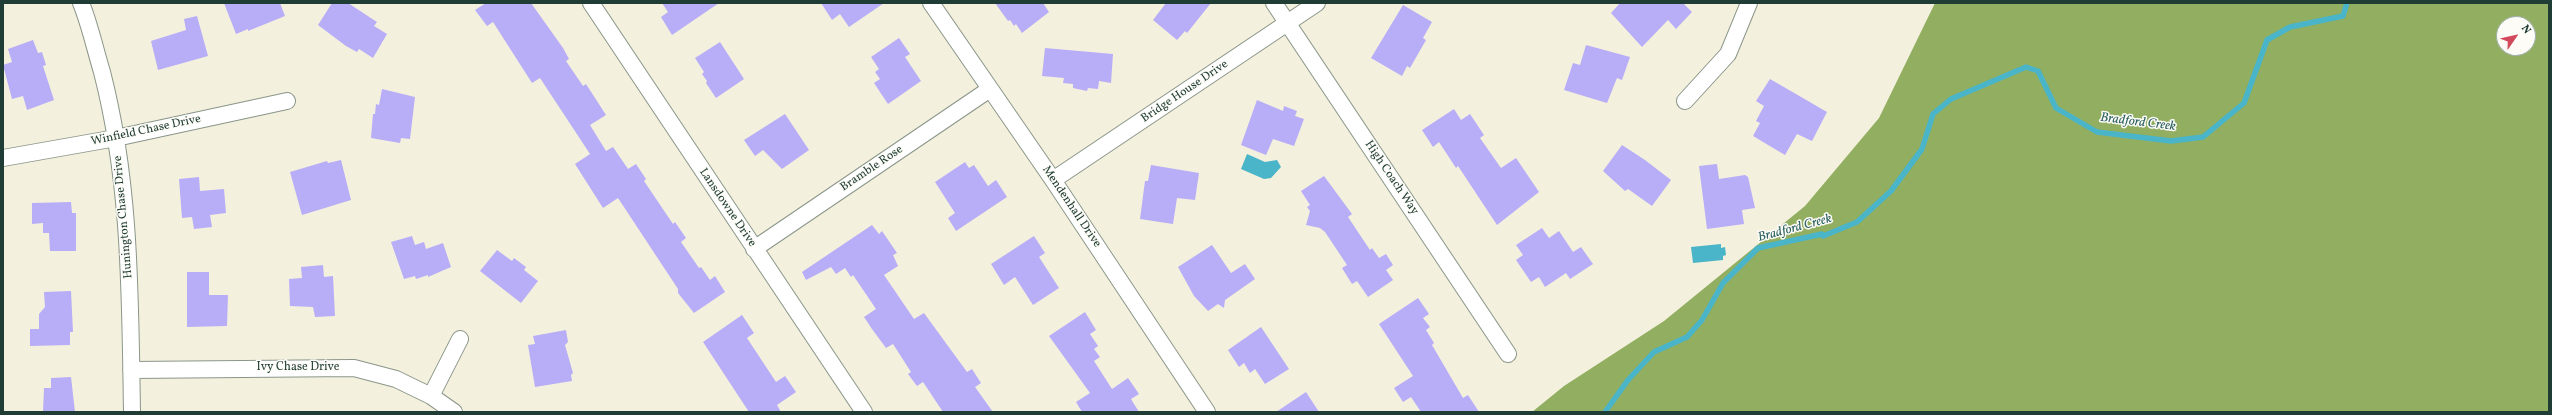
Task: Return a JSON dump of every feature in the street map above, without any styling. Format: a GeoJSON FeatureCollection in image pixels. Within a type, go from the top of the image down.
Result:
{"type":"FeatureCollection","features":[{"type":"Feature","properties":{"kind":"street","name":"Hunington Chase Drive"},"geometry":{"type":"LineString","coordinates":[[80,3],[90,26],[116,138],[124,185],[129,255],[132,412]]}},
{"type":"Feature","properties":{"kind":"street","name":"Lansdowne Drive"},"geometry":{"type":"LineString","coordinates":[[591,3],[864,412]]}},
{"type":"Feature","properties":{"kind":"street","name":"Mendenhall Drive"},"geometry":{"type":"LineString","coordinates":[[931,3],[1053,180],[1207,412]]}},
{"type":"Feature","properties":{"kind":"street","name":"High Coach Way"},"geometry":{"type":"LineString","coordinates":[[1274,3],[1508,354]]}},
{"type":"Feature","properties":{"kind":"street","name":"Bridge House Drive"},"geometry":{"type":"LineString","coordinates":[[1053,180],[1317,3]]}},
{"type":"Feature","properties":{"kind":"street"},"geometry":{"type":"LineString","coordinates":[[1685,101],[1728,54],[1749,3]]}},
{"type":"Feature","properties":{"kind":"street","name":"Bramble Rose"},"geometry":{"type":"LineString","coordinates":[[754,249],[990,89]]}},
{"type":"Feature","properties":{"kind":"street","name":"Winfield Chase Drive"},"geometry":{"type":"LineString","coordinates":[[3,158],[116,138],[287,100]]}},
{"type":"Feature","properties":{"kind":"street"},"geometry":{"type":"LineString","coordinates":[[431,396],[460,339]]}},
{"type":"Feature","properties":{"kind":"street","name":"Ivy Chase Drive"},"geometry":{"type":"LineString","coordinates":[[131,370],[354,368],[396,379],[431,396],[454,412]]}},
{"type":"Feature","properties":{"kind":"green space"},"geometry":{"type":"Polygon","coordinates":[[[1935,3],[2549,3],[2549,412],[1532,412],[1564,386],[1664,321],[1805,206],[1879,118],[1935,3]]]}},
{"type":"Feature","properties":{"kind":"water"},"geometry":{"type":"Polygon","coordinates":[[[1247,154],[1265,162],[1277,160],[1281,167],[1271,178],[1264,179],[1241,169],[1247,154]]]}},
{"type":"Feature","properties":{"kind":"water"},"geometry":{"type":"Polygon","coordinates":[[[1721,244],[1721,248],[1725,247],[1726,255],[1723,256],[1723,260],[1693,263],[1691,247],[1721,244]]]}},
{"type":"Feature","properties":{"kind":"building"},"geometry":{"type":"Polygon","coordinates":[[[224,3],[280,3],[285,16],[248,31],[248,29],[236,34],[224,3]]]}},
{"type":"Feature","properties":{"kind":"building"},"geometry":{"type":"Polygon","coordinates":[[[332,3],[348,3],[377,22],[374,26],[387,34],[373,58],[359,49],[357,52],[346,46],[318,25],[332,3]]]}},
{"type":"Feature","properties":{"kind":"building"},"geometry":{"type":"Polygon","coordinates":[[[486,3],[531,3],[563,48],[569,59],[566,61],[583,86],[586,84],[606,115],[590,125],[606,151],[613,147],[628,169],[636,164],[646,179],[644,181],[673,224],[675,222],[686,238],[681,242],[699,268],[701,267],[710,280],[715,276],[725,292],[694,313],[678,293],[678,289],[618,198],[603,208],[575,164],[590,154],[540,78],[532,83],[493,22],[487,26],[475,10],[486,3]]]}},
{"type":"Feature","properties":{"kind":"building"},"geometry":{"type":"Polygon","coordinates":[[[662,3],[719,3],[672,35],[661,17],[668,12],[662,3]]]}},
{"type":"Feature","properties":{"kind":"building"},"geometry":{"type":"Polygon","coordinates":[[[821,3],[884,3],[849,27],[840,14],[832,20],[821,3]]]}},
{"type":"Feature","properties":{"kind":"building"},"geometry":{"type":"Polygon","coordinates":[[[995,3],[1043,3],[1049,12],[1022,33],[1016,24],[1014,26],[1010,20],[1008,21],[995,3]]]}},
{"type":"Feature","properties":{"kind":"building"},"geometry":{"type":"Polygon","coordinates":[[[1166,3],[1211,3],[1187,33],[1185,31],[1177,40],[1153,20],[1166,3]]]}},
{"type":"Feature","properties":{"kind":"building"},"geometry":{"type":"Polygon","coordinates":[[[1620,3],[1683,3],[1692,12],[1676,29],[1668,20],[1642,47],[1611,13],[1620,3]]]}},
{"type":"Feature","properties":{"kind":"building"},"geometry":{"type":"Polygon","coordinates":[[[1403,5],[1432,22],[1423,38],[1426,40],[1410,68],[1407,66],[1402,76],[1371,58],[1403,5]]]}},
{"type":"Feature","properties":{"kind":"building"},"geometry":{"type":"Polygon","coordinates":[[[197,16],[208,56],[158,70],[151,41],[186,30],[184,19],[197,16]]]}},
{"type":"Feature","properties":{"kind":"building"},"geometry":{"type":"Polygon","coordinates":[[[899,38],[910,54],[905,57],[921,81],[888,104],[874,83],[880,79],[875,72],[879,69],[871,57],[899,38]]]}},
{"type":"Feature","properties":{"kind":"building"},"geometry":{"type":"Polygon","coordinates":[[[33,40],[38,53],[42,52],[46,65],[43,66],[54,100],[27,110],[23,96],[12,99],[3,65],[12,62],[8,49],[33,40]]]}},
{"type":"Feature","properties":{"kind":"building"},"geometry":{"type":"Polygon","coordinates":[[[720,42],[744,79],[716,98],[706,83],[707,81],[702,74],[704,72],[695,58],[720,42]]]}},
{"type":"Feature","properties":{"kind":"building"},"geometry":{"type":"Polygon","coordinates":[[[1586,45],[1630,57],[1622,80],[1617,78],[1607,103],[1564,90],[1573,63],[1580,65],[1586,45]]]}},
{"type":"Feature","properties":{"kind":"building"},"geometry":{"type":"Polygon","coordinates":[[[1045,48],[1113,54],[1111,83],[1099,81],[1098,89],[1088,88],[1087,91],[1073,88],[1073,84],[1063,83],[1064,78],[1042,76],[1045,48]]]}},
{"type":"Feature","properties":{"kind":"building"},"geometry":{"type":"Polygon","coordinates":[[[1770,79],[1827,112],[1812,141],[1797,134],[1785,155],[1753,136],[1760,123],[1756,121],[1764,106],[1756,101],[1770,79]]]}},
{"type":"Feature","properties":{"kind":"building"},"geometry":{"type":"Polygon","coordinates":[[[382,89],[415,97],[410,139],[401,138],[400,143],[371,138],[373,114],[375,114],[376,104],[379,105],[382,89]]]}},
{"type":"Feature","properties":{"kind":"building"},"geometry":{"type":"Polygon","coordinates":[[[1257,100],[1283,111],[1284,106],[1297,111],[1295,116],[1304,119],[1294,146],[1273,139],[1266,155],[1241,145],[1257,100]]]}},
{"type":"Feature","properties":{"kind":"building"},"geometry":{"type":"Polygon","coordinates":[[[1454,109],[1461,120],[1470,114],[1484,135],[1480,138],[1501,168],[1516,158],[1539,192],[1497,225],[1458,166],[1456,168],[1439,142],[1433,147],[1422,130],[1454,109]]]}},
{"type":"Feature","properties":{"kind":"building"},"geometry":{"type":"Polygon","coordinates":[[[785,114],[809,150],[782,169],[763,150],[755,156],[744,140],[785,114]]]}},
{"type":"Feature","properties":{"kind":"building"},"geometry":{"type":"Polygon","coordinates":[[[1622,145],[1671,180],[1652,206],[1628,189],[1625,191],[1603,171],[1622,145]]]}},
{"type":"Feature","properties":{"kind":"building"},"geometry":{"type":"Polygon","coordinates":[[[341,160],[351,200],[302,215],[290,172],[327,161],[328,163],[341,160]]]}},
{"type":"Feature","properties":{"kind":"building"},"geometry":{"type":"Polygon","coordinates":[[[965,162],[969,168],[974,165],[988,186],[996,180],[1007,197],[956,231],[948,218],[955,213],[935,182],[965,162]]]}},
{"type":"Feature","properties":{"kind":"building"},"geometry":{"type":"Polygon","coordinates":[[[1717,164],[1719,179],[1745,175],[1748,177],[1755,208],[1742,210],[1744,224],[1707,229],[1699,166],[1717,164]]]}},
{"type":"Feature","properties":{"kind":"building"},"geometry":{"type":"Polygon","coordinates":[[[1151,165],[1199,173],[1195,200],[1177,198],[1173,224],[1140,219],[1145,181],[1148,181],[1151,165]]]}},
{"type":"Feature","properties":{"kind":"building"},"geometry":{"type":"Polygon","coordinates":[[[1324,176],[1352,214],[1348,217],[1370,250],[1372,248],[1379,258],[1386,254],[1393,265],[1386,270],[1393,280],[1368,297],[1357,281],[1352,284],[1342,268],[1347,265],[1325,232],[1320,228],[1306,225],[1310,211],[1307,207],[1310,205],[1301,191],[1324,176]]]}},
{"type":"Feature","properties":{"kind":"building"},"geometry":{"type":"Polygon","coordinates":[[[199,177],[200,191],[224,189],[226,213],[210,215],[212,227],[194,229],[192,217],[182,218],[179,179],[199,177]]]}},
{"type":"Feature","properties":{"kind":"building"},"geometry":{"type":"Polygon","coordinates":[[[71,202],[72,213],[76,213],[76,251],[50,251],[49,233],[43,233],[43,223],[32,224],[32,203],[71,202]]]}},
{"type":"Feature","properties":{"kind":"building"},"geometry":{"type":"Polygon","coordinates":[[[872,225],[879,234],[882,231],[897,253],[893,255],[898,266],[884,275],[914,319],[924,313],[967,372],[972,369],[981,383],[975,387],[993,412],[943,412],[923,382],[917,386],[908,374],[911,372],[893,344],[886,348],[872,329],[864,317],[876,309],[853,275],[851,277],[845,268],[836,274],[831,267],[806,280],[802,272],[872,225]]]}},
{"type":"Feature","properties":{"kind":"building"},"geometry":{"type":"Polygon","coordinates":[[[1542,228],[1549,238],[1559,231],[1573,252],[1581,247],[1593,264],[1570,279],[1566,273],[1545,287],[1539,277],[1531,282],[1516,260],[1523,255],[1516,245],[1542,228]]]}},
{"type":"Feature","properties":{"kind":"building"},"geometry":{"type":"Polygon","coordinates":[[[412,236],[415,245],[424,242],[426,249],[443,243],[451,267],[428,277],[428,275],[416,279],[415,276],[404,279],[391,242],[412,236]]]}},
{"type":"Feature","properties":{"kind":"building"},"geometry":{"type":"Polygon","coordinates":[[[1034,236],[1045,253],[1039,257],[1059,288],[1033,305],[1015,277],[1004,285],[991,264],[1034,236]]]}},
{"type":"Feature","properties":{"kind":"building"},"geometry":{"type":"Polygon","coordinates":[[[1212,245],[1231,273],[1245,264],[1255,279],[1225,300],[1224,308],[1218,304],[1208,311],[1194,296],[1178,267],[1212,245]]]}},
{"type":"Feature","properties":{"kind":"building"},"geometry":{"type":"Polygon","coordinates":[[[497,250],[512,261],[514,258],[526,267],[524,270],[538,281],[521,303],[480,271],[497,250]]]}},
{"type":"Feature","properties":{"kind":"building"},"geometry":{"type":"Polygon","coordinates":[[[323,265],[324,277],[333,276],[335,316],[315,317],[313,307],[290,306],[289,279],[302,278],[301,267],[323,265]]]}},
{"type":"Feature","properties":{"kind":"building"},"geometry":{"type":"Polygon","coordinates":[[[187,272],[209,272],[209,295],[228,295],[227,326],[187,327],[187,272]]]}},
{"type":"Feature","properties":{"kind":"building"},"geometry":{"type":"Polygon","coordinates":[[[71,291],[73,332],[70,332],[70,345],[30,346],[30,329],[39,329],[39,314],[45,307],[44,292],[71,291]]]}},
{"type":"Feature","properties":{"kind":"building"},"geometry":{"type":"Polygon","coordinates":[[[1418,298],[1429,314],[1423,318],[1430,327],[1426,330],[1434,343],[1432,345],[1463,398],[1468,395],[1479,412],[1421,412],[1411,397],[1403,402],[1394,388],[1413,376],[1379,324],[1418,298]]]}},
{"type":"Feature","properties":{"kind":"building"},"geometry":{"type":"Polygon","coordinates":[[[1085,312],[1096,330],[1090,334],[1098,346],[1094,349],[1100,357],[1094,361],[1112,389],[1128,378],[1139,394],[1131,399],[1139,412],[1082,412],[1076,402],[1090,393],[1049,336],[1085,312]]]}},
{"type":"Feature","properties":{"kind":"building"},"geometry":{"type":"Polygon","coordinates":[[[742,315],[754,333],[747,338],[776,382],[785,376],[796,392],[777,405],[781,412],[749,412],[703,342],[742,315]]]}},
{"type":"Feature","properties":{"kind":"building"},"geometry":{"type":"Polygon","coordinates":[[[1261,327],[1289,369],[1265,384],[1255,369],[1250,373],[1244,363],[1239,367],[1228,350],[1261,327]]]}},
{"type":"Feature","properties":{"kind":"building"},"geometry":{"type":"Polygon","coordinates":[[[566,330],[568,342],[565,345],[573,373],[571,375],[572,381],[535,387],[528,345],[535,344],[533,336],[566,330]]]}},
{"type":"Feature","properties":{"kind":"building"},"geometry":{"type":"Polygon","coordinates":[[[71,377],[75,412],[43,412],[44,388],[51,388],[51,378],[71,377]]]}},
{"type":"Feature","properties":{"kind":"building"},"geometry":{"type":"Polygon","coordinates":[[[1306,392],[1319,412],[1276,412],[1306,392]]]}},
{"type":"Feature","properties":{"kind":"waterway","name":"Bradford Creek"},"geometry":{"type":"LineString","coordinates":[[1605,412],[1628,380],[1654,352],[1687,337],[1702,320],[1723,283],[1758,248],[1822,234],[1823,236],[1857,222],[1891,191],[1922,149],[1933,114],[1951,99],[2026,67],[2038,71],[2056,108],[2097,132],[2171,141],[2203,137],[2244,103],[2267,40],[2290,27],[2343,16],[2347,3]]}}]}
